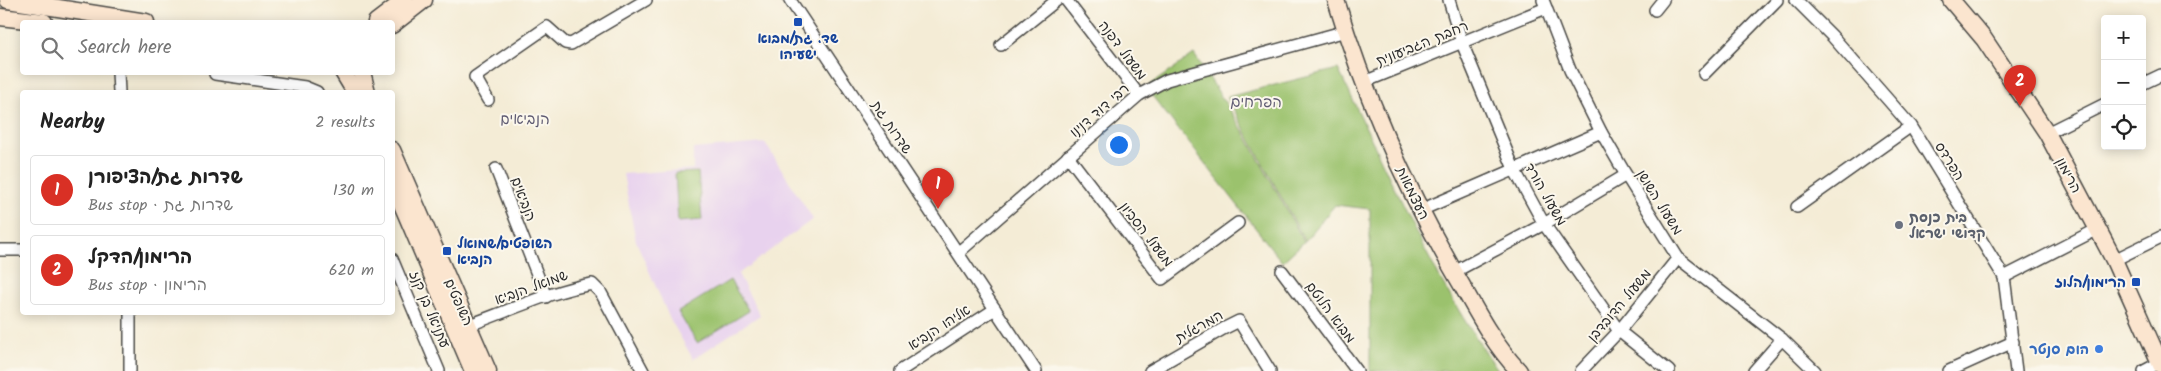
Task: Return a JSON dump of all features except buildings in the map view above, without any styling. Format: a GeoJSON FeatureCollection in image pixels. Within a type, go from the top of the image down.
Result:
{"type":"FeatureCollection","features":[{"type":"Feature","properties":{"kind":"street"},"geometry":{"type":"LineString","coordinates":[[8,0],[133,20]]}},
{"type":"Feature","properties":{"kind":"street"},"geometry":{"type":"LineString","coordinates":[[379,20],[405,0]]}},
{"type":"Feature","properties":{"kind":"street"},"geometry":{"type":"LineString","coordinates":[[395,23],[424,0]]}},
{"type":"Feature","properties":{"kind":"street"},"geometry":{"type":"LineString","coordinates":[[488,100],[475,77],[547,27],[564,43],[571,44],[646,0]]}},
{"type":"Feature","properties":{"kind":"street","name":"שדרות גת"},"geometry":{"type":"LineString","coordinates":[[790,0],[959,252],[1036,371]]}},
{"type":"Feature","properties":{"kind":"street"},"geometry":{"type":"LineString","coordinates":[[1001,45],[1057,0]]}},
{"type":"Feature","properties":{"kind":"street","name":"משעול דפנה"},"geometry":{"type":"LineString","coordinates":[[1066,0],[1139,95]]}},
{"type":"Feature","properties":{"kind":"street","name":"העצמאות"},"geometry":{"type":"LineString","coordinates":[[1336,0],[1378,117],[1421,210],[1489,332],[1506,358],[1519,371]]}},
{"type":"Feature","properties":{"kind":"street","name":"משעול הורד"},"geometry":{"type":"LineString","coordinates":[[1449,0],[1462,43],[1514,169],[1544,224],[1619,331],[1669,371]]}},
{"type":"Feature","properties":{"kind":"street"},"geometry":{"type":"LineString","coordinates":[[1655,10],[1663,0]]}},
{"type":"Feature","properties":{"kind":"street"},"geometry":{"type":"LineString","coordinates":[[1704,74],[1777,0]]}},
{"type":"Feature","properties":{"kind":"street","name":"הפרדס"},"geometry":{"type":"LineString","coordinates":[[1796,0],[1832,36],[1911,126],[2004,277],[2016,371]]}},
{"type":"Feature","properties":{"kind":"street","name":"הרימון"},"geometry":{"type":"LineString","coordinates":[[1951,0],[1984,38],[2047,133],[2114,260],[2161,363]]}},
{"type":"Feature","properties":{"kind":"street","name":"רחבת הגביעונית"},"geometry":{"type":"LineString","coordinates":[[1364,82],[1462,43],[1544,4]]}},
{"type":"Feature","properties":{"kind":"street","name":"משעול השושן"},"geometry":{"type":"LineString","coordinates":[[1544,4],[1570,70],[1601,132],[1678,258],[1782,339],[1815,371]]}},
{"type":"Feature","properties":{"kind":"street"},"geometry":{"type":"LineString","coordinates":[[0,17],[26,20]]}},
{"type":"Feature","properties":{"kind":"street","name":"רבי דוד דנינו"},"geometry":{"type":"LineString","coordinates":[[959,252],[1139,95],[1167,80],[1346,31]]}},
{"type":"Feature","properties":{"kind":"street"},"geometry":{"type":"LineString","coordinates":[[118,75],[119,90]]}},
{"type":"Feature","properties":{"kind":"street"},"geometry":{"type":"LineString","coordinates":[[222,75],[306,87],[313,90]]}},
{"type":"Feature","properties":{"kind":"street"},"geometry":{"type":"LineString","coordinates":[[345,75],[354,90]]}},
{"type":"Feature","properties":{"kind":"street"},"geometry":{"type":"LineString","coordinates":[[363,75],[366,90]]}},
{"type":"Feature","properties":{"kind":"street"},"geometry":{"type":"LineString","coordinates":[[2146,82],[2161,75]]}},
{"type":"Feature","properties":{"kind":"street"},"geometry":{"type":"LineString","coordinates":[[2047,133],[2103,105]]}},
{"type":"Feature","properties":{"kind":"street"},"geometry":{"type":"LineString","coordinates":[[1797,208],[1911,126]]}},
{"type":"Feature","properties":{"kind":"street"},"geometry":{"type":"LineString","coordinates":[[1421,210],[1601,132]]}},
{"type":"Feature","properties":{"kind":"street","name":"משעול הסביון"},"geometry":{"type":"LineString","coordinates":[[1068,156],[1162,279],[1238,223]]}},
{"type":"Feature","properties":{"kind":"street","name":"השופטים"},"geometry":{"type":"LineString","coordinates":[[395,157],[488,371]]}},
{"type":"Feature","properties":{"kind":"street","name":"הנביאים"},"geometry":{"type":"LineString","coordinates":[[496,169],[546,297]]}},
{"type":"Feature","properties":{"kind":"street"},"geometry":{"type":"LineString","coordinates":[[1454,272],[1544,224],[1626,175]]}},
{"type":"Feature","properties":{"kind":"street","name":"השופטים"},"geometry":{"type":"LineString","coordinates":[[395,188],[473,371]]}},
{"type":"Feature","properties":{"kind":"street"},"geometry":{"type":"LineString","coordinates":[[2004,277],[2098,229]]}},
{"type":"Feature","properties":{"kind":"street"},"geometry":{"type":"LineString","coordinates":[[2114,260],[2161,237]]}},
{"type":"Feature","properties":{"kind":"street"},"geometry":{"type":"LineString","coordinates":[[0,250],[20,250]]}},
{"type":"Feature","properties":{"kind":"street","name":"משעול הדובדבן"},"geometry":{"type":"LineString","coordinates":[[1581,371],[1619,331],[1678,258]]}},
{"type":"Feature","properties":{"kind":"street","name":"עתניאל בן קנז"},"geometry":{"type":"LineString","coordinates":[[395,266],[439,371]]}},
{"type":"Feature","properties":{"kind":"street","name":"מבוא הלוטם"},"geometry":{"type":"LineString","coordinates":[[1282,271],[1357,371]]}},
{"type":"Feature","properties":{"kind":"street","name":"שמואל הנביא"},"geometry":{"type":"LineString","coordinates":[[469,325],[577,286],[592,284],[601,293],[643,371]]}},
{"type":"Feature","properties":{"kind":"street","name":"אליהו הנביא"},"geometry":{"type":"LineString","coordinates":[[900,371],[994,308]]}},
{"type":"Feature","properties":{"kind":"street"},"geometry":{"type":"LineString","coordinates":[[130,315],[130,371]]}},
{"type":"Feature","properties":{"kind":"street","name":"המרגלית"},"geometry":{"type":"LineString","coordinates":[[1151,371],[1223,328],[1239,321],[1270,371]]}},
{"type":"Feature","properties":{"kind":"street"},"geometry":{"type":"LineString","coordinates":[[1754,371],[1782,339]]}},
{"type":"Feature","properties":{"kind":"street"},"geometry":{"type":"LineString","coordinates":[[1949,371],[2013,342]]}},
{"type":"Feature","properties":{"kind":"street"},"geometry":{"type":"LineString","coordinates":[[2144,371],[2161,363]]}},
{"type":"Feature","properties":{"kind":"shaded area"},"geometry":{"type":"Polygon","coordinates":[[[765,143],[813,219],[738,274],[760,315],[693,359],[669,317],[636,241],[623,174],[693,169],[693,149],[765,143]]]}},
{"type":"Feature","properties":{"kind":"green space"},"geometry":{"type":"Polygon","coordinates":[[[1194,54],[1244,132],[1304,242],[1282,262],[1146,88],[1194,54]]]}},
{"type":"Feature","properties":{"kind":"green space"},"geometry":{"type":"Polygon","coordinates":[[[1338,69],[1431,262],[1475,336],[1499,371],[1370,371],[1370,209],[1335,205],[1305,241],[1227,97],[1338,69]]]}},
{"type":"Feature","properties":{"kind":"green space"},"geometry":{"type":"Polygon","coordinates":[[[698,172],[702,220],[678,222],[675,173],[698,172]]]}},
{"type":"Feature","properties":{"kind":"green space"},"geometry":{"type":"Polygon","coordinates":[[[730,280],[749,311],[697,343],[678,312],[730,280]]]}},
{"type":"Feature","properties":{"kind":"place","name":"שד. גת/מבוא ישעיהו"},"geometry":{"type":"Point","coordinates":[798,22]}},
{"type":"Feature","properties":{"kind":"place","name":"הרימון/הדקל"},"geometry":{"type":"Point","coordinates":[2020,106]}},
{"type":"Feature","properties":{"kind":"place","name":"שדרות גת/הציפורן"},"geometry":{"type":"Point","coordinates":[938,209]}},
{"type":"Feature","properties":{"kind":"place","name":"בית כנסת קדושי ישראל"},"geometry":{"type":"Point","coordinates":[1899,225]}},
{"type":"Feature","properties":{"kind":"place","name":"השופטים/שמואל הנביא"},"geometry":{"type":"Point","coordinates":[447,251]}},
{"type":"Feature","properties":{"kind":"place","name":"הרימון/הלוז"},"geometry":{"type":"Point","coordinates":[2136,282]}},
{"type":"Feature","properties":{"kind":"place","name":"הום סנטר"},"geometry":{"type":"Point","coordinates":[2099,349]}},
{"type":"Feature","properties":{"kind":"district","name":"הפרחים"},"geometry":{"type":"Point","coordinates":[1256,102]}},
{"type":"Feature","properties":{"kind":"district","name":"הנביאים"},"geometry":{"type":"Point","coordinates":[525,119]}}]}
